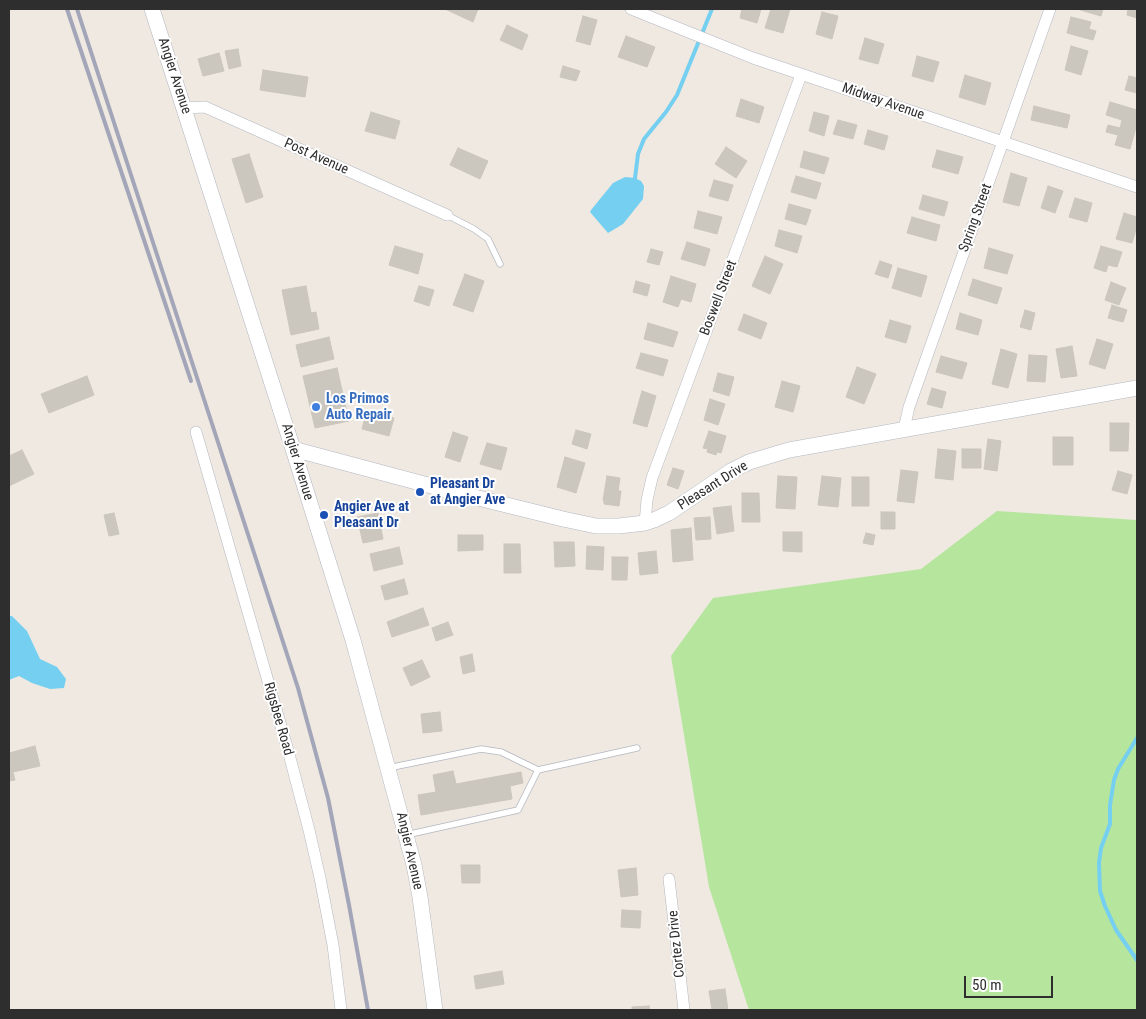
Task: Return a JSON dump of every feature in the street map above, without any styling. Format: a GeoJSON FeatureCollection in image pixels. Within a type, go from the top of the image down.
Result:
{"type":"FeatureCollection","features":[{"type":"Feature","properties":{"kind":"main road","name":"Angier Avenue"},"geometry":{"type":"LineString","coordinates":[[152,9],[353,640],[406,835],[420,897],[435,1010]]}},
{"type":"Feature","properties":{"kind":"main road","name":"Pleasant Drive"},"geometry":{"type":"LineString","coordinates":[[293,449],[584,524],[618,526],[645,523],[669,513],[731,471],[749,462],[789,450],[1137,388]]}},
{"type":"Feature","properties":{"kind":"street","name":"Midway Avenue"},"geometry":{"type":"LineString","coordinates":[[631,9],[711,42],[801,75],[1137,187]]}},
{"type":"Feature","properties":{"kind":"street","name":"Spring Street"},"geometry":{"type":"LineString","coordinates":[[904,429],[909,407],[1050,9]]}},
{"type":"Feature","properties":{"kind":"street","name":"Boswell Street"},"geometry":{"type":"LineString","coordinates":[[645,523],[647,500],[652,478],[801,75]]}},
{"type":"Feature","properties":{"kind":"street","name":"Post Avenue"},"geometry":{"type":"LineString","coordinates":[[184,108],[205,108],[446,215]]}},
{"type":"Feature","properties":{"kind":"street","name":"Rigsbee Road"},"geometry":{"type":"LineString","coordinates":[[196,432],[289,754],[309,830],[333,945],[341,1010]]}},
{"type":"Feature","properties":{"kind":"street","name":"Cortez Drive"},"geometry":{"type":"LineString","coordinates":[[669,879],[684,1010]]}},
{"type":"Feature","properties":{"kind":"lane"},"geometry":{"type":"LineString","coordinates":[[446,215],[474,229],[488,239],[500,264]]}},
{"type":"Feature","properties":{"kind":"lane"},"geometry":{"type":"LineString","coordinates":[[388,768],[481,749],[501,752],[538,770],[637,748]]}},
{"type":"Feature","properties":{"kind":"lane"},"geometry":{"type":"LineString","coordinates":[[406,835],[518,810],[538,770]]}},
{"type":"Feature","properties":{"kind":"green space"},"geometry":{"type":"Polygon","coordinates":[[[997,511],[1137,520],[1137,1010],[749,1010],[709,887],[671,656],[713,598],[921,569],[997,511]]]}},
{"type":"Feature","properties":{"kind":"water"},"geometry":{"type":"Polygon","coordinates":[[[625,177],[641,181],[644,186],[643,199],[623,224],[608,233],[590,212],[613,183],[625,177]]]}},
{"type":"Feature","properties":{"kind":"water"},"geometry":{"type":"Polygon","coordinates":[[[9,616],[12,616],[27,631],[40,659],[57,667],[66,679],[64,688],[50,689],[19,676],[9,680],[9,616]]]}},
{"type":"Feature","properties":{"kind":"building"},"geometry":{"type":"Polygon","coordinates":[[[445,9],[478,9],[473,22],[445,9]]]}},
{"type":"Feature","properties":{"kind":"building"},"geometry":{"type":"Polygon","coordinates":[[[742,9],[761,9],[757,23],[740,18],[742,9]]]}},
{"type":"Feature","properties":{"kind":"building"},"geometry":{"type":"Polygon","coordinates":[[[771,9],[790,9],[783,33],[765,28],[771,9]]]}},
{"type":"Feature","properties":{"kind":"building"},"geometry":{"type":"Polygon","coordinates":[[[1077,9],[1103,9],[1101,16],[1077,9]]]}},
{"type":"Feature","properties":{"kind":"building"},"geometry":{"type":"Polygon","coordinates":[[[1128,9],[1137,9],[1137,18],[1127,15],[1128,9]]]}},
{"type":"Feature","properties":{"kind":"building"},"geometry":{"type":"Polygon","coordinates":[[[822,12],[838,16],[832,39],[816,34],[822,12]]]}},
{"type":"Feature","properties":{"kind":"building"},"geometry":{"type":"Polygon","coordinates":[[[583,16],[597,20],[590,45],[576,41],[583,16]]]}},
{"type":"Feature","properties":{"kind":"building"},"geometry":{"type":"Polygon","coordinates":[[[1071,17],[1091,22],[1089,29],[1096,31],[1093,40],[1067,33],[1071,17]]]}},
{"type":"Feature","properties":{"kind":"building"},"geometry":{"type":"Polygon","coordinates":[[[507,25],[528,35],[522,50],[500,40],[507,25]]]}},
{"type":"Feature","properties":{"kind":"building"},"geometry":{"type":"Polygon","coordinates":[[[626,36],[655,47],[647,67],[618,57],[626,36]]]}},
{"type":"Feature","properties":{"kind":"building"},"geometry":{"type":"Polygon","coordinates":[[[865,38],[884,44],[878,64],[859,59],[865,38]]]}},
{"type":"Feature","properties":{"kind":"building"},"geometry":{"type":"Polygon","coordinates":[[[1071,46],[1088,51],[1081,75],[1065,70],[1071,46]]]}},
{"type":"Feature","properties":{"kind":"building"},"geometry":{"type":"Polygon","coordinates":[[[238,49],[241,66],[229,69],[225,51],[238,49]]]}},
{"type":"Feature","properties":{"kind":"building"},"geometry":{"type":"Polygon","coordinates":[[[219,53],[224,71],[203,76],[198,59],[219,53]]]}},
{"type":"Feature","properties":{"kind":"building"},"geometry":{"type":"Polygon","coordinates":[[[917,56],[939,62],[933,82],[912,76],[917,56]]]}},
{"type":"Feature","properties":{"kind":"building"},"geometry":{"type":"Polygon","coordinates":[[[563,66],[580,71],[576,81],[560,77],[563,66]]]}},
{"type":"Feature","properties":{"kind":"building"},"geometry":{"type":"Polygon","coordinates":[[[263,70],[308,77],[305,97],[260,90],[263,70]]]}},
{"type":"Feature","properties":{"kind":"building"},"geometry":{"type":"Polygon","coordinates":[[[965,75],[991,83],[985,105],[959,97],[965,75]]]}},
{"type":"Feature","properties":{"kind":"building"},"geometry":{"type":"Polygon","coordinates":[[[1129,76],[1137,78],[1137,93],[1125,90],[1129,76]]]}},
{"type":"Feature","properties":{"kind":"building"},"geometry":{"type":"Polygon","coordinates":[[[741,99],[764,107],[759,123],[736,116],[741,99]]]}},
{"type":"Feature","properties":{"kind":"building"},"geometry":{"type":"Polygon","coordinates":[[[1110,102],[1137,110],[1137,124],[1130,149],[1115,145],[1118,135],[1106,132],[1108,125],[1120,128],[1122,120],[1106,115],[1110,102]]]}},
{"type":"Feature","properties":{"kind":"building"},"geometry":{"type":"Polygon","coordinates":[[[1034,106],[1070,115],[1067,128],[1031,120],[1034,106]]]}},
{"type":"Feature","properties":{"kind":"building"},"geometry":{"type":"Polygon","coordinates":[[[371,112],[400,121],[395,139],[365,131],[371,112]]]}},
{"type":"Feature","properties":{"kind":"building"},"geometry":{"type":"Polygon","coordinates":[[[814,112],[829,116],[824,136],[809,131],[814,112]]]}},
{"type":"Feature","properties":{"kind":"building"},"geometry":{"type":"Polygon","coordinates":[[[838,120],[857,125],[853,139],[833,134],[838,120]]]}},
{"type":"Feature","properties":{"kind":"building"},"geometry":{"type":"Polygon","coordinates":[[[868,130],[888,136],[884,150],[864,144],[868,130]]]}},
{"type":"Feature","properties":{"kind":"building"},"geometry":{"type":"Polygon","coordinates":[[[726,147],[747,161],[736,178],[715,164],[726,147]]]}},
{"type":"Feature","properties":{"kind":"building"},"geometry":{"type":"Polygon","coordinates":[[[458,148],[488,161],[480,179],[450,165],[458,148]]]}},
{"type":"Feature","properties":{"kind":"building"},"geometry":{"type":"Polygon","coordinates":[[[937,150],[963,157],[958,174],[932,167],[937,150]]]}},
{"type":"Feature","properties":{"kind":"building"},"geometry":{"type":"Polygon","coordinates":[[[804,151],[829,158],[824,174],[800,167],[804,151]]]}},
{"type":"Feature","properties":{"kind":"building"},"geometry":{"type":"Polygon","coordinates":[[[249,154],[263,197],[246,203],[232,159],[249,154]]]}},
{"type":"Feature","properties":{"kind":"building"},"geometry":{"type":"Polygon","coordinates":[[[1011,173],[1027,178],[1019,206],[1003,202],[1011,173]]]}},
{"type":"Feature","properties":{"kind":"building"},"geometry":{"type":"Polygon","coordinates":[[[796,176],[821,183],[816,199],[791,192],[796,176]]]}},
{"type":"Feature","properties":{"kind":"building"},"geometry":{"type":"Polygon","coordinates":[[[714,180],[733,185],[728,201],[709,196],[714,180]]]}},
{"type":"Feature","properties":{"kind":"building"},"geometry":{"type":"Polygon","coordinates":[[[1048,186],[1063,191],[1055,213],[1041,208],[1048,186]]]}},
{"type":"Feature","properties":{"kind":"building"},"geometry":{"type":"Polygon","coordinates":[[[923,195],[948,202],[944,216],[919,209],[923,195]]]}},
{"type":"Feature","properties":{"kind":"building"},"geometry":{"type":"Polygon","coordinates":[[[1075,198],[1092,203],[1087,222],[1069,217],[1075,198]]]}},
{"type":"Feature","properties":{"kind":"building"},"geometry":{"type":"Polygon","coordinates":[[[789,204],[811,210],[806,225],[785,219],[789,204]]]}},
{"type":"Feature","properties":{"kind":"building"},"geometry":{"type":"Polygon","coordinates":[[[698,211],[722,217],[717,234],[694,228],[698,211]]]}},
{"type":"Feature","properties":{"kind":"building"},"geometry":{"type":"Polygon","coordinates":[[[1124,213],[1137,217],[1137,226],[1132,243],[1116,239],[1124,213]]]}},
{"type":"Feature","properties":{"kind":"building"},"geometry":{"type":"Polygon","coordinates":[[[912,217],[940,225],[936,241],[907,233],[912,217]]]}},
{"type":"Feature","properties":{"kind":"building"},"geometry":{"type":"Polygon","coordinates":[[[779,230],[802,236],[797,253],[775,246],[779,230]]]}},
{"type":"Feature","properties":{"kind":"building"},"geometry":{"type":"Polygon","coordinates":[[[687,242],[710,249],[705,266],[681,259],[687,242]]]}},
{"type":"Feature","properties":{"kind":"building"},"geometry":{"type":"Polygon","coordinates":[[[395,246],[423,254],[418,274],[389,265],[395,246]]]}},
{"type":"Feature","properties":{"kind":"building"},"geometry":{"type":"Polygon","coordinates":[[[1101,246],[1122,252],[1117,267],[1108,265],[1106,272],[1094,268],[1101,246]]]}},
{"type":"Feature","properties":{"kind":"building"},"geometry":{"type":"Polygon","coordinates":[[[989,248],[1013,255],[1007,274],[984,268],[989,248]]]}},
{"type":"Feature","properties":{"kind":"building"},"geometry":{"type":"Polygon","coordinates":[[[651,249],[663,252],[659,265],[647,262],[651,249]]]}},
{"type":"Feature","properties":{"kind":"building"},"geometry":{"type":"Polygon","coordinates":[[[765,256],[783,264],[770,294],[752,286],[765,256]]]}},
{"type":"Feature","properties":{"kind":"building"},"geometry":{"type":"Polygon","coordinates":[[[880,261],[892,265],[888,278],[875,274],[880,261]]]}},
{"type":"Feature","properties":{"kind":"building"},"geometry":{"type":"Polygon","coordinates":[[[898,268],[927,276],[921,297],[892,288],[898,268]]]}},
{"type":"Feature","properties":{"kind":"building"},"geometry":{"type":"Polygon","coordinates":[[[465,274],[484,281],[473,312],[453,305],[465,274]]]}},
{"type":"Feature","properties":{"kind":"building"},"geometry":{"type":"Polygon","coordinates":[[[671,276],[696,284],[691,302],[681,299],[678,307],[663,302],[671,276]]]}},
{"type":"Feature","properties":{"kind":"building"},"geometry":{"type":"Polygon","coordinates":[[[973,279],[1002,288],[997,304],[968,295],[973,279]]]}},
{"type":"Feature","properties":{"kind":"building"},"geometry":{"type":"Polygon","coordinates":[[[636,281],[650,285],[647,296],[633,292],[636,281]]]}},
{"type":"Feature","properties":{"kind":"building"},"geometry":{"type":"Polygon","coordinates":[[[1111,282],[1126,288],[1119,305],[1105,300],[1111,282]]]}},
{"type":"Feature","properties":{"kind":"building"},"geometry":{"type":"Polygon","coordinates":[[[306,286],[311,313],[316,312],[319,329],[291,335],[282,290],[306,286]]]}},
{"type":"Feature","properties":{"kind":"building"},"geometry":{"type":"Polygon","coordinates":[[[419,286],[434,290],[429,306],[414,301],[419,286]]]}},
{"type":"Feature","properties":{"kind":"building"},"geometry":{"type":"Polygon","coordinates":[[[1112,305],[1127,310],[1123,322],[1108,318],[1112,305]]]}},
{"type":"Feature","properties":{"kind":"building"},"geometry":{"type":"Polygon","coordinates":[[[1025,310],[1035,313],[1031,330],[1020,327],[1025,310]]]}},
{"type":"Feature","properties":{"kind":"building"},"geometry":{"type":"Polygon","coordinates":[[[960,313],[982,320],[978,335],[956,329],[960,313]]]}},
{"type":"Feature","properties":{"kind":"building"},"geometry":{"type":"Polygon","coordinates":[[[744,314],[767,323],[761,339],[738,330],[744,314]]]}},
{"type":"Feature","properties":{"kind":"building"},"geometry":{"type":"Polygon","coordinates":[[[890,320],[911,326],[906,343],[885,337],[890,320]]]}},
{"type":"Feature","properties":{"kind":"building"},"geometry":{"type":"Polygon","coordinates":[[[648,323],[678,332],[673,347],[644,339],[648,323]]]}},
{"type":"Feature","properties":{"kind":"building"},"geometry":{"type":"Polygon","coordinates":[[[329,337],[334,359],[301,367],[296,345],[329,337]]]}},
{"type":"Feature","properties":{"kind":"building"},"geometry":{"type":"Polygon","coordinates":[[[1097,339],[1113,344],[1105,369],[1089,364],[1097,339]]]}},
{"type":"Feature","properties":{"kind":"building"},"geometry":{"type":"Polygon","coordinates":[[[1072,346],[1077,376],[1061,378],[1056,349],[1072,346]]]}},
{"type":"Feature","properties":{"kind":"building"},"geometry":{"type":"Polygon","coordinates":[[[1001,349],[1017,354],[1008,388],[992,384],[1001,349]]]}},
{"type":"Feature","properties":{"kind":"building"},"geometry":{"type":"Polygon","coordinates":[[[641,353],[668,360],[663,376],[636,368],[641,353]]]}},
{"type":"Feature","properties":{"kind":"building"},"geometry":{"type":"Polygon","coordinates":[[[1029,355],[1047,356],[1045,382],[1027,381],[1029,355]]]}},
{"type":"Feature","properties":{"kind":"building"},"geometry":{"type":"Polygon","coordinates":[[[941,356],[967,363],[962,379],[936,372],[941,356]]]}},
{"type":"Feature","properties":{"kind":"building"},"geometry":{"type":"Polygon","coordinates":[[[857,367],[876,374],[864,404],[846,397],[857,367]]]}},
{"type":"Feature","properties":{"kind":"building"},"geometry":{"type":"Polygon","coordinates":[[[337,368],[349,421],[315,428],[303,376],[337,368]]]}},
{"type":"Feature","properties":{"kind":"building"},"geometry":{"type":"Polygon","coordinates":[[[718,373],[734,377],[729,396],[713,391],[718,373]]]}},
{"type":"Feature","properties":{"kind":"building"},"geometry":{"type":"Polygon","coordinates":[[[87,376],[94,395],[49,413],[41,394],[87,376]]]}},
{"type":"Feature","properties":{"kind":"building"},"geometry":{"type":"Polygon","coordinates":[[[782,381],[800,386],[793,412],[775,407],[782,381]]]}},
{"type":"Feature","properties":{"kind":"building"},"geometry":{"type":"Polygon","coordinates":[[[932,388],[946,392],[942,408],[927,404],[932,388]]]}},
{"type":"Feature","properties":{"kind":"building"},"geometry":{"type":"Polygon","coordinates":[[[642,391],[656,396],[647,427],[633,423],[642,391]]]}},
{"type":"Feature","properties":{"kind":"building"},"geometry":{"type":"Polygon","coordinates":[[[710,399],[725,404],[718,425],[704,420],[710,399]]]}},
{"type":"Feature","properties":{"kind":"building"},"geometry":{"type":"Polygon","coordinates":[[[367,410],[394,418],[389,436],[362,429],[367,410]]]}},
{"type":"Feature","properties":{"kind":"building"},"geometry":{"type":"Polygon","coordinates":[[[1110,423],[1129,423],[1128,451],[1110,451],[1110,423]]]}},
{"type":"Feature","properties":{"kind":"building"},"geometry":{"type":"Polygon","coordinates":[[[576,430],[591,434],[587,449],[572,444],[576,430]]]}},
{"type":"Feature","properties":{"kind":"building"},"geometry":{"type":"Polygon","coordinates":[[[709,431],[726,436],[721,453],[717,452],[716,455],[707,452],[708,449],[703,448],[709,431]]]}},
{"type":"Feature","properties":{"kind":"building"},"geometry":{"type":"Polygon","coordinates":[[[453,432],[468,437],[460,462],[445,457],[453,432]]]}},
{"type":"Feature","properties":{"kind":"building"},"geometry":{"type":"Polygon","coordinates":[[[1053,437],[1073,437],[1073,465],[1053,465],[1053,437]]]}},
{"type":"Feature","properties":{"kind":"building"},"geometry":{"type":"Polygon","coordinates":[[[988,439],[1001,441],[997,471],[984,469],[988,439]]]}},
{"type":"Feature","properties":{"kind":"building"},"geometry":{"type":"Polygon","coordinates":[[[487,443],[507,448],[501,470],[480,464],[487,443]]]}},
{"type":"Feature","properties":{"kind":"building"},"geometry":{"type":"Polygon","coordinates":[[[938,449],[956,451],[953,480],[935,478],[938,449]]]}},
{"type":"Feature","properties":{"kind":"building"},"geometry":{"type":"Polygon","coordinates":[[[962,449],[981,449],[981,468],[962,468],[962,449]]]}},
{"type":"Feature","properties":{"kind":"building"},"geometry":{"type":"Polygon","coordinates":[[[22,450],[34,474],[9,486],[9,456],[22,450]]]}},
{"type":"Feature","properties":{"kind":"building"},"geometry":{"type":"Polygon","coordinates":[[[565,457],[585,463],[576,493],[557,487],[565,457]]]}},
{"type":"Feature","properties":{"kind":"building"},"geometry":{"type":"Polygon","coordinates":[[[673,468],[684,471],[678,489],[667,485],[673,468]]]}},
{"type":"Feature","properties":{"kind":"building"},"geometry":{"type":"Polygon","coordinates":[[[901,470],[918,472],[914,503],[897,501],[901,470]]]}},
{"type":"Feature","properties":{"kind":"building"},"geometry":{"type":"Polygon","coordinates":[[[1118,471],[1132,475],[1127,494],[1112,490],[1118,471]]]}},
{"type":"Feature","properties":{"kind":"building"},"geometry":{"type":"Polygon","coordinates":[[[607,476],[620,478],[618,491],[621,491],[619,506],[604,504],[607,476]]]}},
{"type":"Feature","properties":{"kind":"building"},"geometry":{"type":"Polygon","coordinates":[[[778,476],[797,477],[795,509],[776,508],[778,476]]]}},
{"type":"Feature","properties":{"kind":"building"},"geometry":{"type":"Polygon","coordinates":[[[822,476],[841,478],[838,507],[818,505],[822,476]]]}},
{"type":"Feature","properties":{"kind":"building"},"geometry":{"type":"Polygon","coordinates":[[[852,477],[869,477],[869,506],[852,506],[852,477]]]}},
{"type":"Feature","properties":{"kind":"building"},"geometry":{"type":"Polygon","coordinates":[[[742,493],[759,493],[760,522],[742,522],[742,493]]]}},
{"type":"Feature","properties":{"kind":"building"},"geometry":{"type":"Polygon","coordinates":[[[731,506],[734,531],[717,534],[713,508],[731,506]]]}},
{"type":"Feature","properties":{"kind":"building"},"geometry":{"type":"Polygon","coordinates":[[[881,512],[895,512],[895,529],[881,529],[881,512]]]}},
{"type":"Feature","properties":{"kind":"building"},"geometry":{"type":"Polygon","coordinates":[[[114,513],[119,534],[109,536],[104,515],[114,513]]]}},
{"type":"Feature","properties":{"kind":"building"},"geometry":{"type":"Polygon","coordinates":[[[378,513],[383,539],[363,543],[357,517],[378,513]]]}},
{"type":"Feature","properties":{"kind":"building"},"geometry":{"type":"Polygon","coordinates":[[[710,517],[711,539],[696,540],[694,518],[710,517]]]}},
{"type":"Feature","properties":{"kind":"building"},"geometry":{"type":"Polygon","coordinates":[[[691,528],[693,560],[673,562],[671,530],[691,528]]]}},
{"type":"Feature","properties":{"kind":"building"},"geometry":{"type":"Polygon","coordinates":[[[783,532],[802,532],[802,552],[783,551],[783,532]]]}},
{"type":"Feature","properties":{"kind":"building"},"geometry":{"type":"Polygon","coordinates":[[[866,533],[875,535],[873,545],[863,543],[866,533]]]}},
{"type":"Feature","properties":{"kind":"building"},"geometry":{"type":"Polygon","coordinates":[[[458,535],[483,535],[483,550],[458,551],[458,535]]]}},
{"type":"Feature","properties":{"kind":"building"},"geometry":{"type":"Polygon","coordinates":[[[554,542],[574,542],[575,566],[555,567],[554,542]]]}},
{"type":"Feature","properties":{"kind":"building"},"geometry":{"type":"Polygon","coordinates":[[[504,544],[520,544],[521,573],[504,573],[504,544]]]}},
{"type":"Feature","properties":{"kind":"building"},"geometry":{"type":"Polygon","coordinates":[[[587,546],[604,547],[603,570],[586,569],[587,546]]]}},
{"type":"Feature","properties":{"kind":"building"},"geometry":{"type":"Polygon","coordinates":[[[399,547],[403,564],[374,571],[370,554],[399,547]]]}},
{"type":"Feature","properties":{"kind":"building"},"geometry":{"type":"Polygon","coordinates":[[[656,551],[658,573],[640,575],[638,553],[656,551]]]}},
{"type":"Feature","properties":{"kind":"building"},"geometry":{"type":"Polygon","coordinates":[[[612,557],[628,557],[627,580],[612,580],[612,557]]]}},
{"type":"Feature","properties":{"kind":"building"},"geometry":{"type":"Polygon","coordinates":[[[404,579],[408,594],[385,600],[381,586],[404,579]]]}},
{"type":"Feature","properties":{"kind":"building"},"geometry":{"type":"Polygon","coordinates":[[[423,608],[429,625],[392,637],[387,622],[423,608]]]}},
{"type":"Feature","properties":{"kind":"building"},"geometry":{"type":"Polygon","coordinates":[[[448,622],[453,635],[436,641],[432,628],[448,622]]]}},
{"type":"Feature","properties":{"kind":"building"},"geometry":{"type":"Polygon","coordinates":[[[472,654],[475,671],[463,674],[460,657],[472,654]]]}},
{"type":"Feature","properties":{"kind":"building"},"geometry":{"type":"Polygon","coordinates":[[[422,660],[430,677],[411,686],[403,668],[422,660]]]}},
{"type":"Feature","properties":{"kind":"building"},"geometry":{"type":"Polygon","coordinates":[[[440,712],[442,731],[423,733],[421,714],[440,712]]]}},
{"type":"Feature","properties":{"kind":"building"},"geometry":{"type":"Polygon","coordinates":[[[35,746],[40,766],[13,772],[15,780],[9,781],[9,753],[35,746]]]}},
{"type":"Feature","properties":{"kind":"building"},"geometry":{"type":"Polygon","coordinates":[[[453,771],[456,784],[521,772],[523,783],[510,786],[512,799],[421,815],[418,795],[436,792],[433,775],[453,771]]]}},
{"type":"Feature","properties":{"kind":"building"},"geometry":{"type":"Polygon","coordinates":[[[461,865],[480,865],[480,883],[462,883],[461,865]]]}},
{"type":"Feature","properties":{"kind":"building"},"geometry":{"type":"Polygon","coordinates":[[[636,868],[638,895],[621,897],[618,870],[636,868]]]}},
{"type":"Feature","properties":{"kind":"building"},"geometry":{"type":"Polygon","coordinates":[[[622,910],[641,911],[640,928],[621,927],[622,910]]]}},
{"type":"Feature","properties":{"kind":"building"},"geometry":{"type":"Polygon","coordinates":[[[502,971],[504,984],[476,989],[474,976],[502,971]]]}},
{"type":"Feature","properties":{"kind":"building"},"geometry":{"type":"Polygon","coordinates":[[[725,989],[728,1010],[712,1010],[709,991],[725,989]]]}},
{"type":"Feature","properties":{"kind":"building"},"geometry":{"type":"Polygon","coordinates":[[[649,1006],[650,1010],[632,1010],[632,1007],[649,1006]]]}},
{"type":"Feature","properties":{"kind":"waterway"},"geometry":{"type":"LineString","coordinates":[[633,182],[638,154],[644,139],[677,95],[712,9]]}},
{"type":"Feature","properties":{"kind":"waterway"},"geometry":{"type":"LineString","coordinates":[[1137,738],[1118,769],[1114,780],[1110,805],[1110,824],[1101,848],[1099,863],[1100,891],[1105,906],[1116,930],[1137,960]]}},
{"type":"Feature","properties":{"kind":"railway"},"geometry":{"type":"LineString","coordinates":[[67,9],[191,381]]}},
{"type":"Feature","properties":{"kind":"railway"},"geometry":{"type":"LineString","coordinates":[[77,9],[298,688],[328,798],[368,1010]]}},
{"type":"Feature","properties":{"kind":"place","name":"Los Primos Auto Repair"},"geometry":{"type":"Point","coordinates":[316,407]}},
{"type":"Feature","properties":{"kind":"place","name":"Pleasant Dr at Angier Ave"},"geometry":{"type":"Point","coordinates":[420,492]}},
{"type":"Feature","properties":{"kind":"place","name":"Angier Ave at Pleasant Dr"},"geometry":{"type":"Point","coordinates":[324,515]}}]}
